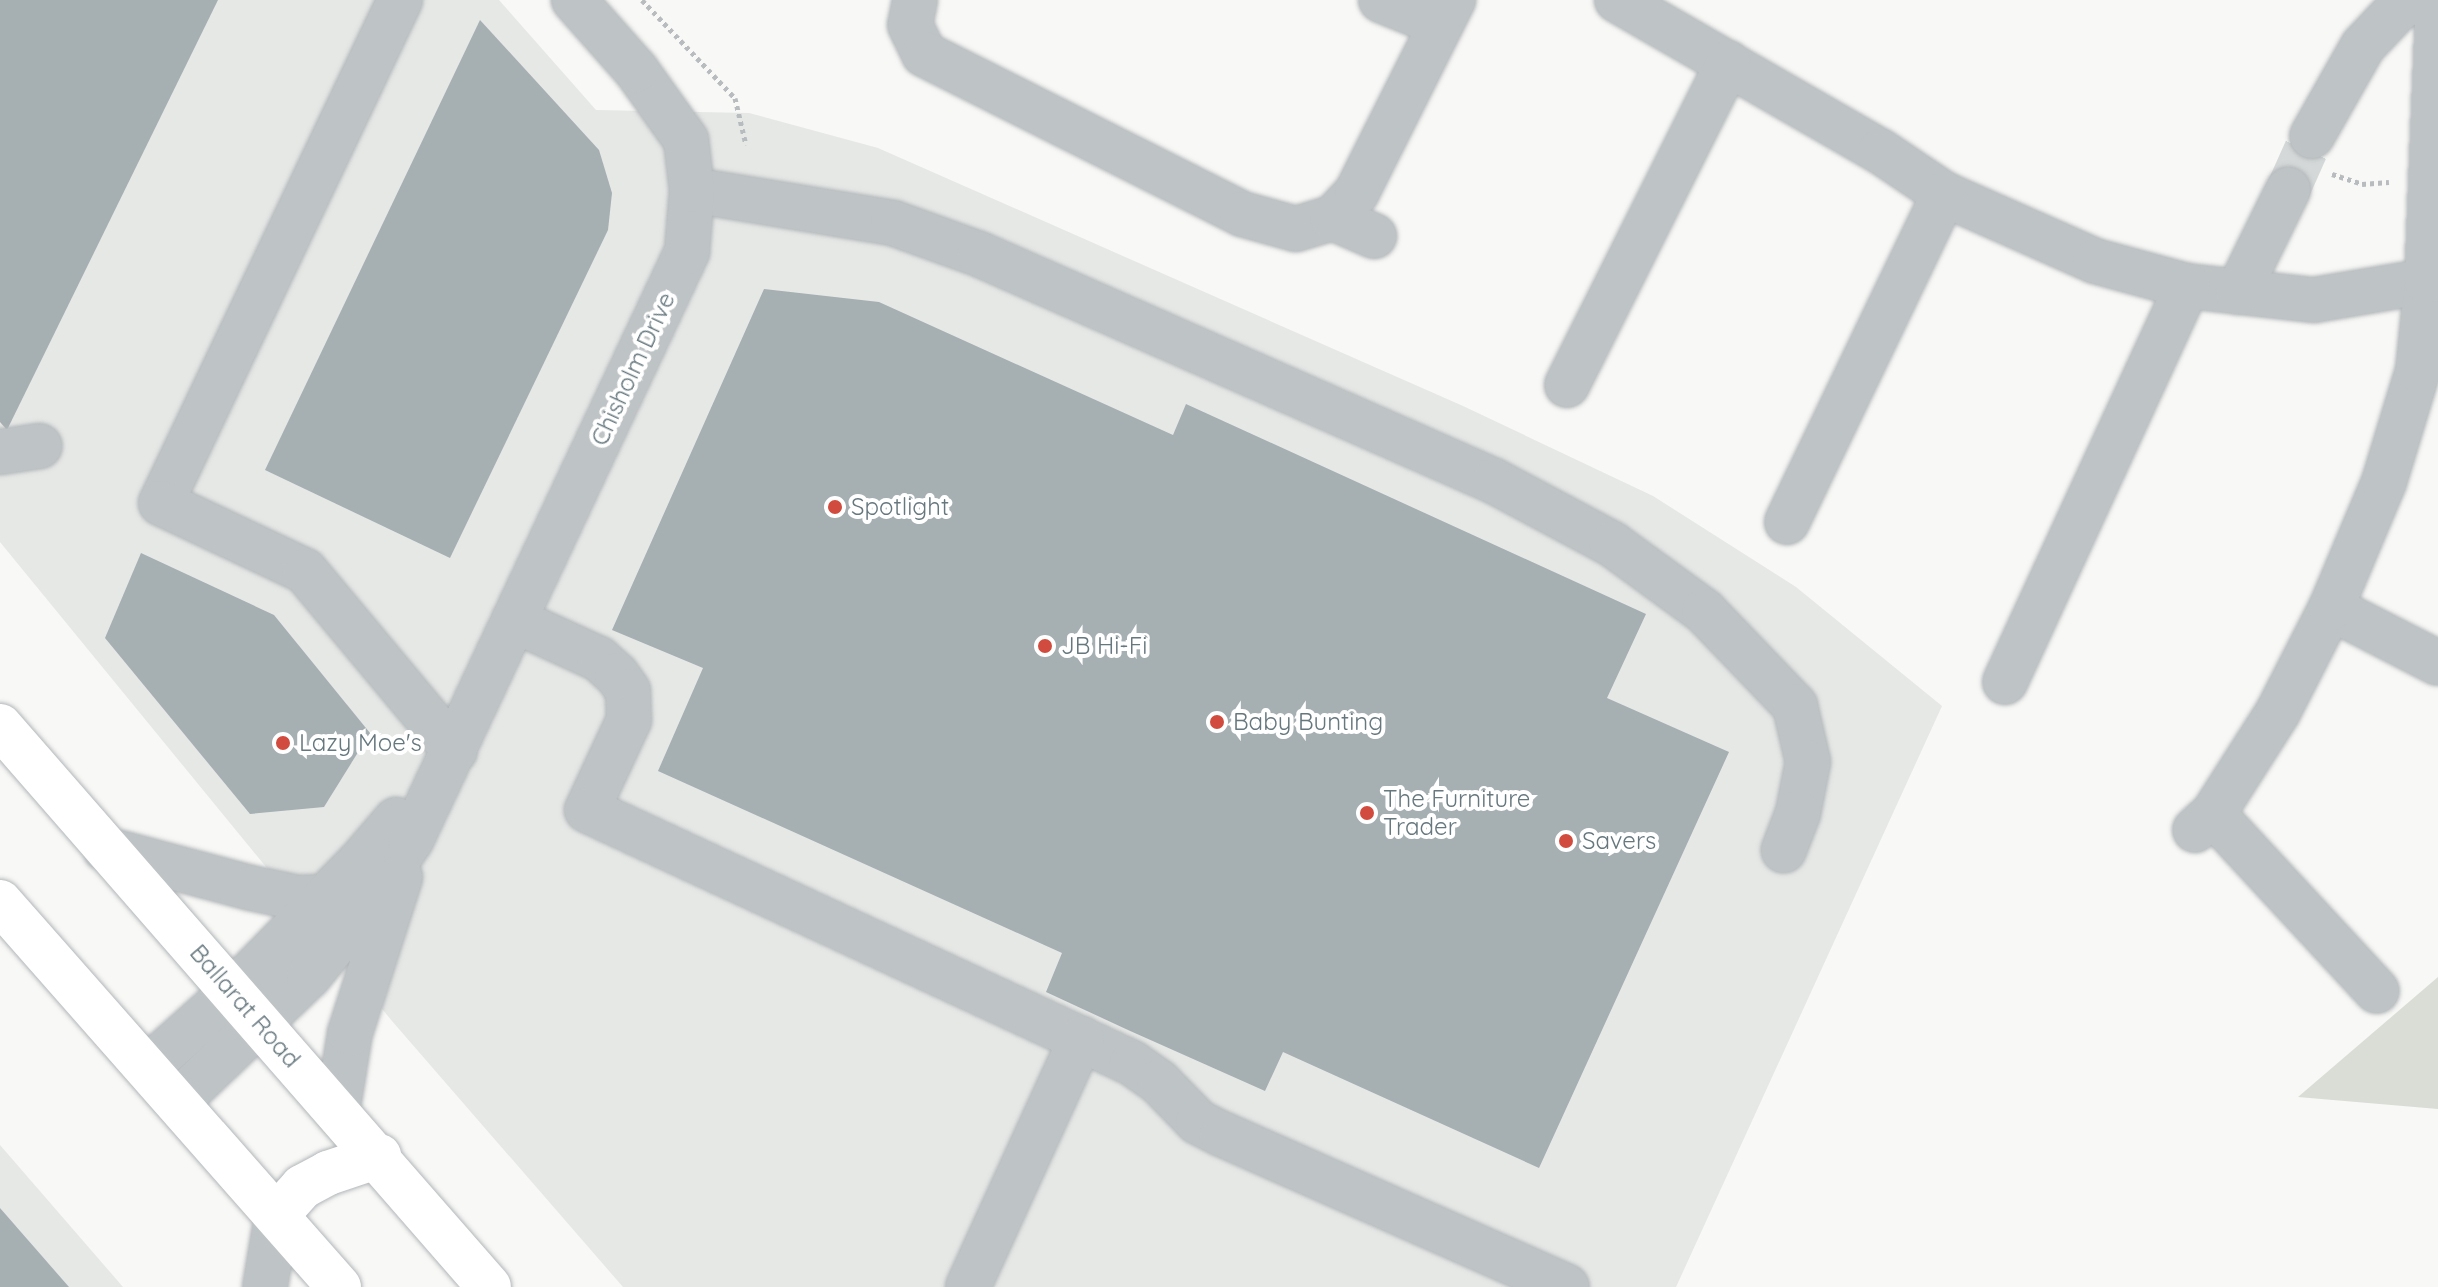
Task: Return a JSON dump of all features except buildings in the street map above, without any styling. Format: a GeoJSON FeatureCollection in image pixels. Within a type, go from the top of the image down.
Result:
{"type":"FeatureCollection","features":[{"type":"Feature","properties":{"kind":"highway","name":"Ballarat Road"},"geometry":{"type":"LineString","coordinates":[[0,726],[337,1113],[379,1156],[489,1287]]}},
{"type":"Feature","properties":{"kind":"highway"},"geometry":{"type":"LineString","coordinates":[[0,902],[339,1287]]}},
{"type":"Feature","properties":{"kind":"highway"},"geometry":{"type":"LineString","coordinates":[[277,1215],[302,1187],[328,1173],[379,1156]]}},
{"type":"Feature","properties":{"kind":"street"},"geometry":{"type":"LineString","coordinates":[[400,0],[161,503],[305,571],[455,751]]}},
{"type":"Feature","properties":{"kind":"street","name":"Chisholm Drive"},"geometry":{"type":"LineString","coordinates":[[177,1102],[309,976],[363,910],[411,840],[687,252],[692,190],[686,140],[636,70],[574,0]]}},
{"type":"Feature","properties":{"kind":"street"},"geometry":{"type":"LineString","coordinates":[[915,0],[910,25],[924,54],[1242,214],[1296,229],[1333,218],[1357,192],[1447,12],[1381,0]]}},
{"type":"Feature","properties":{"kind":"street"},"geometry":{"type":"LineString","coordinates":[[1617,0],[1880,151],[1944,194],[2095,261],[2187,286],[2314,300],[2427,281]]}},
{"type":"Feature","properties":{"kind":"street"},"geometry":{"type":"LineString","coordinates":[[2238,292],[2308,166],[2363,46],[2396,11],[2412,0]]}},
{"type":"Feature","properties":{"kind":"street"},"geometry":{"type":"LineString","coordinates":[[2377,991],[2204,822],[2278,712],[2331,608],[2428,374],[2427,281],[2438,8]]}},
{"type":"Feature","properties":{"kind":"street"},"geometry":{"type":"LineString","coordinates":[[1567,385],[1728,63]]}},
{"type":"Feature","properties":{"kind":"street"},"geometry":{"type":"LineString","coordinates":[[692,190],[893,223],[979,254],[1494,481],[1612,544],[1704,611],[1795,706],[1808,762],[1798,813],[1784,850]]}},
{"type":"Feature","properties":{"kind":"street"},"geometry":{"type":"LineString","coordinates":[[1787,522],[1944,194]]}},
{"type":"Feature","properties":{"kind":"street"},"geometry":{"type":"LineString","coordinates":[[1333,218],[1374,236]]}},
{"type":"Feature","properties":{"kind":"street"},"geometry":{"type":"LineString","coordinates":[[2005,682],[2187,286]]}},
{"type":"Feature","properties":{"kind":"street"},"geometry":{"type":"LineString","coordinates":[[2331,608],[2438,663]]}},
{"type":"Feature","properties":{"kind":"street"},"geometry":{"type":"LineString","coordinates":[[514,620],[599,659],[617,675],[628,691],[629,720],[587,810],[1132,1063],[1159,1082],[1198,1122],[1567,1287]]}},
{"type":"Feature","properties":{"kind":"street","name":"Chisholm Drive"},"geometry":{"type":"LineString","coordinates":[[147,1068],[233,991],[326,897],[455,751]]}},
{"type":"Feature","properties":{"kind":"street"},"geometry":{"type":"LineString","coordinates":[[337,1113],[350,1033],[411,840]]}},
{"type":"Feature","properties":{"kind":"street"},"geometry":{"type":"LineString","coordinates":[[105,849],[282,895],[326,897]]}},
{"type":"Feature","properties":{"kind":"street"},"geometry":{"type":"LineString","coordinates":[[968,1287],[1081,1039]]}},
{"type":"Feature","properties":{"kind":"street"},"geometry":{"type":"LineString","coordinates":[[265,1287],[277,1215]]}},
{"type":"Feature","properties":{"kind":"path"},"geometry":{"type":"LineString","coordinates":[[642,0],[735,98],[746,145]]}},
{"type":"Feature","properties":{"kind":"path"},"geometry":{"type":"LineString","coordinates":[[2308,166],[2362,184],[2431,179]]}},
{"type":"Feature","properties":{"kind":"shaded area"},"geometry":{"type":"Polygon","coordinates":[[[0,0],[499,0],[596,110],[749,113],[878,148],[1463,406],[1653,496],[1796,587],[1942,706],[1676,1287],[623,1287],[392,1021],[0,542],[0,0]]]}},
{"type":"Feature","properties":{"kind":"shaded area"},"geometry":{"type":"Polygon","coordinates":[[[2438,977],[2438,1109],[2298,1097],[2438,977]]]}},
{"type":"Feature","properties":{"kind":"shaded area"},"geometry":{"type":"Polygon","coordinates":[[[0,1145],[123,1287],[0,1287],[0,1145]]]}},
{"type":"Feature","properties":{"kind":"tunnel"},"geometry":{"type":"LineString","coordinates":[[2288,190],[2312,136]]}},
{"type":"Feature","properties":{"kind":"place","name":"Spotlight"},"geometry":{"type":"Point","coordinates":[835,507]}},
{"type":"Feature","properties":{"kind":"place","name":"JB Hi-Fi"},"geometry":{"type":"Point","coordinates":[1045,646]}},
{"type":"Feature","properties":{"kind":"place","name":"Baby Bunting"},"geometry":{"type":"Point","coordinates":[1217,722]}},
{"type":"Feature","properties":{"kind":"place","name":"Lazy Moe's"},"geometry":{"type":"Point","coordinates":[283,743]}},
{"type":"Feature","properties":{"kind":"place","name":"The Furniture Trader"},"geometry":{"type":"Point","coordinates":[1367,813]}},
{"type":"Feature","properties":{"kind":"place","name":"Savers"},"geometry":{"type":"Point","coordinates":[1566,841]}}]}
